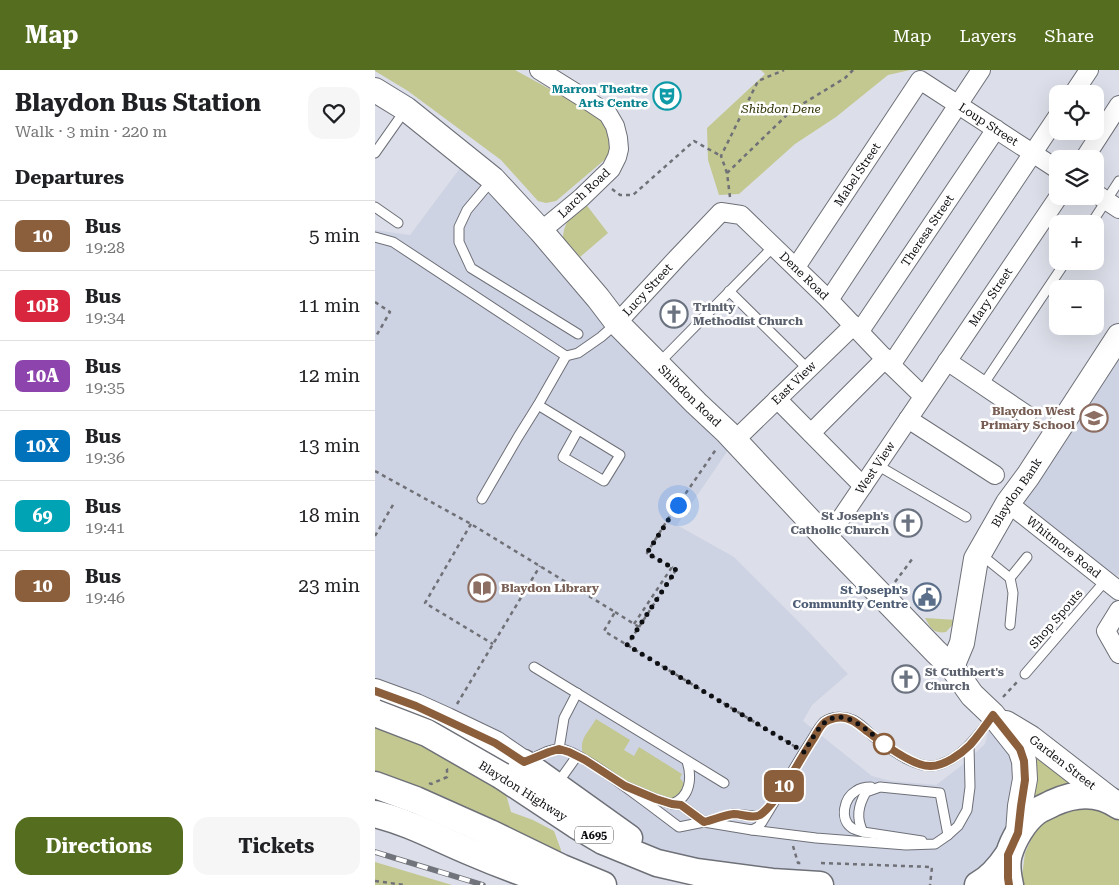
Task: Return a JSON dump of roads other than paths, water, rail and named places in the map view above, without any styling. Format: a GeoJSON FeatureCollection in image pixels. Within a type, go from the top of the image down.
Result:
{"type":"FeatureCollection","features":[{"type":"Feature","properties":{"kind":"main road","name":"Blaydon Highway"},"geometry":{"type":"LineString","coordinates":[[375,712],[427,734],[502,776],[603,841],[657,863],[696,872],[771,882],[815,870]]}},
{"type":"Feature","properties":{"kind":"main road"},"geometry":{"type":"LineString","coordinates":[[524,762],[633,842],[657,863]]}},
{"type":"Feature","properties":{"kind":"main road"},"geometry":{"type":"LineString","coordinates":[[375,785],[415,800],[603,885]]}},
{"type":"Feature","properties":{"kind":"main road"},"geometry":{"type":"LineString","coordinates":[[978,885],[985,882],[998,870],[1027,821],[1036,812],[1061,799],[1078,795],[1089,794],[1099,796],[1115,803]]}},
{"type":"Feature","properties":{"kind":"main road"},"geometry":{"type":"LineString","coordinates":[[375,814],[392,818],[523,874],[559,885]]}},
{"type":"Feature","properties":{"kind":"main road"},"geometry":{"type":"LineString","coordinates":[[1009,885],[1008,878],[1013,844]]}},
{"type":"Feature","properties":{"kind":"street","name":"Larch Road"},"geometry":{"type":"LineString","coordinates":[[539,70],[608,114],[619,138],[617,157],[611,169],[581,198],[541,231]]}},
{"type":"Feature","properties":{"kind":"street"},"geometry":{"type":"LineString","coordinates":[[829,300],[981,70]]}},
{"type":"Feature","properties":{"kind":"street"},"geometry":{"type":"LineString","coordinates":[[1079,85],[1089,70]]}},
{"type":"Feature","properties":{"kind":"street","name":"Loup Street"},"geometry":{"type":"LineString","coordinates":[[919,80],[1049,164]]}},
{"type":"Feature","properties":{"kind":"street","name":"Mabel Street"},"geometry":{"type":"LineString","coordinates":[[796,267],[919,80]]}},
{"type":"Feature","properties":{"kind":"street","name":"Shibdon Road"},"geometry":{"type":"LineString","coordinates":[[375,90],[406,109],[493,179],[541,231],[598,298],[609,330],[658,364],[731,436],[883,598],[952,667],[972,695],[997,707]]}},
{"type":"Feature","properties":{"kind":"street"},"geometry":{"type":"LineString","coordinates":[[1090,150],[1119,105]]}},
{"type":"Feature","properties":{"kind":"street","name":"Theresa Street"},"geometry":{"type":"LineString","coordinates":[[857,328],[996,129]]}},
{"type":"Feature","properties":{"kind":"street"},"geometry":{"type":"LineString","coordinates":[[811,433],[889,362],[1049,129]]}},
{"type":"Feature","properties":{"kind":"street","name":"Mary Street"},"geometry":{"type":"LineString","coordinates":[[923,396],[1053,205]]}},
{"type":"Feature","properties":{"kind":"street","name":"Dene Road"},"geometry":{"type":"LineString","coordinates":[[678,256],[721,212],[741,215],[796,267],[923,396]]}},
{"type":"Feature","properties":{"kind":"street","name":"Lucy Street"},"geometry":{"type":"LineString","coordinates":[[609,330],[678,256]]}},
{"type":"Feature","properties":{"kind":"street","name":"East View"},"geometry":{"type":"LineString","coordinates":[[731,436],[857,328]]}},
{"type":"Feature","properties":{"kind":"street","name":"Blaydon Bank"},"geometry":{"type":"LineString","coordinates":[[952,667],[962,643],[976,559],[979,553],[1119,336]]}},
{"type":"Feature","properties":{"kind":"street"},"geometry":{"type":"LineString","coordinates":[[947,361],[1027,415]]}},
{"type":"Feature","properties":{"kind":"street","name":"West View"},"geometry":{"type":"LineString","coordinates":[[827,539],[923,396]]}},
{"type":"Feature","properties":{"kind":"street"},"geometry":{"type":"LineString","coordinates":[[777,398],[863,486]]}},
{"type":"Feature","properties":{"kind":"street"},"geometry":{"type":"LineString","coordinates":[[908,419],[995,474]]}},
{"type":"Feature","properties":{"kind":"street","name":"Whitmore Road"},"geometry":{"type":"LineString","coordinates":[[1009,504],[1113,583]]}},
{"type":"Feature","properties":{"kind":"street"},"geometry":{"type":"LineString","coordinates":[[1119,610],[1106,631],[1119,654]]}},
{"type":"Feature","properties":{"kind":"street"},"geometry":{"type":"LineString","coordinates":[[375,691],[447,720],[495,743],[524,762]]}},
{"type":"Feature","properties":{"kind":"street","name":"Garden Street"},"geometry":{"type":"LineString","coordinates":[[997,707],[1031,738],[1115,803]]}},
{"type":"Feature","properties":{"kind":"street","name":"Garden Street"},"geometry":{"type":"LineString","coordinates":[[997,707],[1020,749],[1024,761],[1025,780],[1013,844]]}},
{"type":"Feature","properties":{"kind":"lane"},"geometry":{"type":"LineString","coordinates":[[375,153],[406,109]]}},
{"type":"Feature","properties":{"kind":"lane"},"geometry":{"type":"LineString","coordinates":[[493,179],[467,210],[459,227],[459,242],[471,268],[578,334]]}},
{"type":"Feature","properties":{"kind":"lane"},"geometry":{"type":"LineString","coordinates":[[1097,215],[1119,182]]}},
{"type":"Feature","properties":{"kind":"lane"},"geometry":{"type":"LineString","coordinates":[[375,207],[398,223]]}},
{"type":"Feature","properties":{"kind":"lane"},"geometry":{"type":"LineString","coordinates":[[375,237],[393,242],[566,356]]}},
{"type":"Feature","properties":{"kind":"lane"},"geometry":{"type":"LineString","coordinates":[[658,364],[774,246]]}},
{"type":"Feature","properties":{"kind":"lane"},"geometry":{"type":"LineString","coordinates":[[983,385],[1060,270]]}},
{"type":"Feature","properties":{"kind":"lane"},"geometry":{"type":"LineString","coordinates":[[729,292],[808,369]]}},
{"type":"Feature","properties":{"kind":"lane"},"geometry":{"type":"LineString","coordinates":[[482,498],[566,356],[578,353],[609,330]]}},
{"type":"Feature","properties":{"kind":"lane"},"geometry":{"type":"LineString","coordinates":[[538,405],[579,430],[620,456],[604,481],[563,457],[579,430]]}},
{"type":"Feature","properties":{"kind":"lane"},"geometry":{"type":"LineString","coordinates":[[877,465],[966,517]]}},
{"type":"Feature","properties":{"kind":"lane"},"geometry":{"type":"LineString","coordinates":[[979,553],[1010,578],[1013,593],[1010,625]]}},
{"type":"Feature","properties":{"kind":"lane"},"geometry":{"type":"LineString","coordinates":[[1010,578],[1027,556]]}},
{"type":"Feature","properties":{"kind":"lane","name":"Shop Spouts"},"geometry":{"type":"LineString","coordinates":[[1025,674],[1113,583]]}},
{"type":"Feature","properties":{"kind":"lane"},"geometry":{"type":"LineString","coordinates":[[534,667],[724,783]]}},
{"type":"Feature","properties":{"kind":"lane"},"geometry":{"type":"LineString","coordinates":[[559,749],[563,718],[577,693]]}},
{"type":"Feature","properties":{"kind":"lane"},"geometry":{"type":"LineString","coordinates":[[751,830],[763,822],[823,723],[831,719],[839,717],[855,721],[905,758],[923,766],[931,766],[941,765],[951,760],[969,746],[997,707]]}},
{"type":"Feature","properties":{"kind":"lane"},"geometry":{"type":"LineString","coordinates":[[625,786],[656,799],[681,805],[704,822],[789,835],[906,845],[935,844],[949,835],[958,826],[967,810],[970,787],[969,746]]}},
{"type":"Feature","properties":{"kind":"lane"},"geometry":{"type":"LineString","coordinates":[[524,762],[559,749],[569,752],[625,786],[679,827],[733,814],[759,816],[769,808],[782,791]]}},
{"type":"Feature","properties":{"kind":"lane"},"geometry":{"type":"LineString","coordinates":[[555,786],[577,756]]}},
{"type":"Feature","properties":{"kind":"lane"},"geometry":{"type":"LineString","coordinates":[[672,804],[684,796],[689,786],[690,775],[687,761]]}},
{"type":"Feature","properties":{"kind":"lane"},"geometry":{"type":"LineString","coordinates":[[935,844],[863,832],[852,828],[845,820],[844,810],[846,803],[857,790],[867,787],[940,793],[949,835]]}},
{"type":"Feature","properties":{"kind":"lane"},"geometry":{"type":"LineString","coordinates":[[863,832],[859,824],[862,798],[865,792],[880,787]]}},
{"type":"Feature","properties":{"kind":"railway"},"geometry":{"type":"LineString","coordinates":[[375,852],[483,885]]}},
{"type":"Feature","properties":{"kind":"place","name":"Marron Theatre Arts Centre"},"geometry":{"type":"Point","coordinates":[667,96]}},
{"type":"Feature","properties":{"kind":"place","name":"Trinity Methodist Church"},"geometry":{"type":"Point","coordinates":[674,314]}},
{"type":"Feature","properties":{"kind":"place","name":"Blaydon West Primary School"},"geometry":{"type":"Point","coordinates":[1094,418]}},
{"type":"Feature","properties":{"kind":"place","name":"St Joseph's Catholic Church"},"geometry":{"type":"Point","coordinates":[908,523]}},
{"type":"Feature","properties":{"kind":"place","name":"Blaydon Library"},"geometry":{"type":"Point","coordinates":[482,588]}},
{"type":"Feature","properties":{"kind":"place","name":"St Joseph's Community Centre"},"geometry":{"type":"Point","coordinates":[927,597]}},
{"type":"Feature","properties":{"kind":"place","name":"St Cuthbert's Church"},"geometry":{"type":"Point","coordinates":[906,679]}},
{"type":"Feature","properties":{"kind":"park label","name":"Shibdon Dene"},"geometry":{"type":"Point","coordinates":[781,109]}}]}
